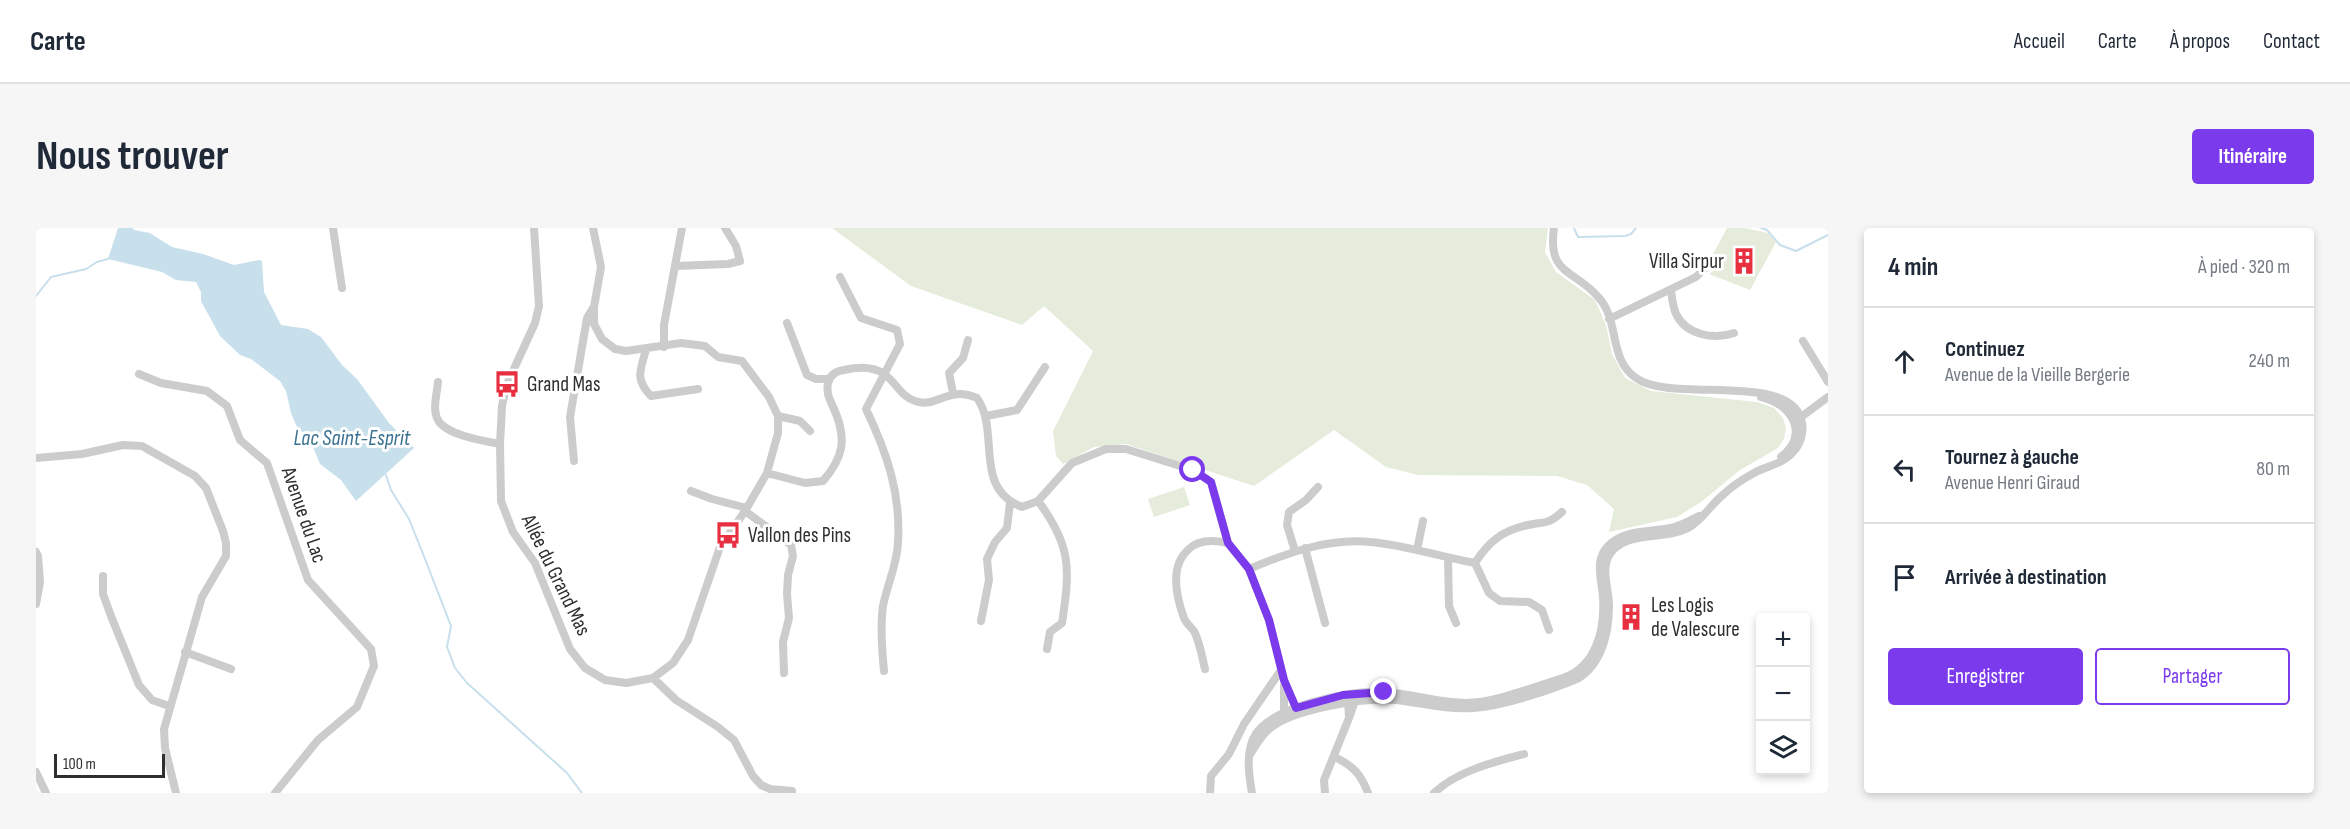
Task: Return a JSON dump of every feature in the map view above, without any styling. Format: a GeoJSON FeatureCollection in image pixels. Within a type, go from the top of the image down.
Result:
{"type":"FeatureCollection","features":[{"type":"Feature","properties":{"kind":"street"},"geometry":{"type":"LineString","coordinates":[[333,228],[342,288]]}},
{"type":"Feature","properties":{"kind":"street","name":"Allée du Grand Mas"},"geometry":{"type":"LineString","coordinates":[[534,228],[539,306],[535,324],[507,384],[502,406],[501,501],[513,532],[535,563],[570,649],[585,668],[605,680],[626,683],[653,678]]}},
{"type":"Feature","properties":{"kind":"street"},"geometry":{"type":"LineString","coordinates":[[593,228],[601,267],[594,307],[594,324],[602,339],[615,349],[626,351],[681,344],[705,346],[718,357],[742,362],[769,397],[778,416],[778,433],[767,473],[720,547],[688,640],[673,663],[653,678],[676,700],[734,740],[753,776],[761,785],[770,789],[792,791]]}},
{"type":"Feature","properties":{"kind":"street"},"geometry":{"type":"LineString","coordinates":[[664,346],[664,325],[682,228]]}},
{"type":"Feature","properties":{"kind":"street"},"geometry":{"type":"LineString","coordinates":[[675,266],[728,264],[740,261],[736,246],[724,228]]}},
{"type":"Feature","properties":{"kind":"street"},"geometry":{"type":"LineString","coordinates":[[1349,699],[1382,699],[1441,707],[1476,708],[1528,695],[1578,678],[1585,674],[1596,660],[1605,638],[1610,606],[1606,567],[1614,550],[1621,544],[1636,539],[1674,533],[1688,528],[1697,522],[1724,493],[1754,473],[1784,460],[1795,450],[1803,431],[1786,400],[1775,395],[1671,388],[1640,381],[1629,372],[1619,357],[1610,319],[1601,299],[1565,271],[1554,258],[1552,252],[1554,228]]}},
{"type":"Feature","properties":{"kind":"street"},"geometry":{"type":"LineString","coordinates":[[1610,319],[1671,291],[1696,277],[1709,264]]}},
{"type":"Feature","properties":{"kind":"street"},"geometry":{"type":"LineString","coordinates":[[840,277],[861,318],[897,330],[900,344],[866,409],[880,438],[894,480],[898,513],[898,544],[892,578],[883,607],[884,671]]}},
{"type":"Feature","properties":{"kind":"street"},"geometry":{"type":"LineString","coordinates":[[1671,291],[1676,313],[1686,328],[1722,337],[1734,333]]}},
{"type":"Feature","properties":{"kind":"street"},"geometry":{"type":"LineString","coordinates":[[574,460],[570,417],[586,318],[594,307]]}},
{"type":"Feature","properties":{"kind":"street"},"geometry":{"type":"LineString","coordinates":[[787,323],[807,375],[816,380],[829,379]]}},
{"type":"Feature","properties":{"kind":"street"},"geometry":{"type":"LineString","coordinates":[[953,393],[949,373],[963,358],[968,340]]}},
{"type":"Feature","properties":{"kind":"street"},"geometry":{"type":"LineString","coordinates":[[1803,341],[1828,382]]}},
{"type":"Feature","properties":{"kind":"street"},"geometry":{"type":"LineString","coordinates":[[646,350],[639,371],[642,386],[651,396],[698,389]]}},
{"type":"Feature","properties":{"kind":"street"},"geometry":{"type":"LineString","coordinates":[[767,473],[805,483],[823,481],[836,466],[843,443],[841,423],[826,393],[829,379],[836,371],[860,366],[884,374],[912,401],[931,402],[953,393],[966,393],[977,398],[986,416],[993,479],[1002,495],[1010,503],[1022,507],[1038,501],[1072,463],[1106,449],[1126,449],[1193,470],[1211,482],[1228,543],[1249,569],[1269,620],[1291,714]]}},
{"type":"Feature","properties":{"kind":"street"},"geometry":{"type":"LineString","coordinates":[[986,416],[1017,410],[1045,367]]}},
{"type":"Feature","properties":{"kind":"street","name":"Avenue du Lac"},"geometry":{"type":"LineString","coordinates":[[139,374],[161,384],[207,391],[227,406],[240,440],[267,463],[308,580],[371,649],[374,666],[357,707],[318,740],[274,793]]}},
{"type":"Feature","properties":{"kind":"street"},"geometry":{"type":"LineString","coordinates":[[438,382],[435,409],[438,421],[448,430],[481,441],[500,444]]}},
{"type":"Feature","properties":{"kind":"street"},"geometry":{"type":"LineString","coordinates":[[1796,415],[1828,397]]}},
{"type":"Feature","properties":{"kind":"street"},"geometry":{"type":"LineString","coordinates":[[778,416],[800,422],[810,431]]}},
{"type":"Feature","properties":{"kind":"street"},"geometry":{"type":"LineString","coordinates":[[36,458],[74,455],[123,445],[142,446],[195,477],[206,488],[222,531],[226,551],[224,562],[202,597],[164,729],[165,748],[176,793]]}},
{"type":"Feature","properties":{"kind":"street"},"geometry":{"type":"LineString","coordinates":[[1295,550],[1287,525],[1289,512],[1306,500],[1318,487]]}},
{"type":"Feature","properties":{"kind":"street"},"geometry":{"type":"LineString","coordinates":[[691,491],[746,509],[791,545],[793,556],[788,575],[789,618],[783,642],[784,673]]}},
{"type":"Feature","properties":{"kind":"street"},"geometry":{"type":"LineString","coordinates":[[1038,501],[1052,519],[1064,547],[1068,580],[1062,623],[1050,632],[1047,649]]}},
{"type":"Feature","properties":{"kind":"street"},"geometry":{"type":"LineString","coordinates":[[981,621],[989,580],[987,559],[995,542],[1007,528],[1010,503]]}},
{"type":"Feature","properties":{"kind":"street"},"geometry":{"type":"LineString","coordinates":[[1475,563],[1487,544],[1504,533],[1526,525],[1551,522],[1562,512]]}},
{"type":"Feature","properties":{"kind":"street"},"geometry":{"type":"LineString","coordinates":[[1252,793],[1248,772],[1249,756],[1269,729],[1291,714],[1378,692],[1444,701],[1490,700],[1570,676],[1590,659],[1599,635],[1604,607],[1599,568],[1601,555],[1620,538],[1635,532],[1675,527],[1703,514]]}},
{"type":"Feature","properties":{"kind":"street"},"geometry":{"type":"LineString","coordinates":[[1417,550],[1424,521]]}},
{"type":"Feature","properties":{"kind":"street"},"geometry":{"type":"LineString","coordinates":[[1205,669],[1194,631],[1185,621],[1176,587],[1177,565],[1183,554],[1194,543],[1216,540],[1228,543]]}},
{"type":"Feature","properties":{"kind":"street"},"geometry":{"type":"LineString","coordinates":[[1249,569],[1295,550],[1341,542],[1370,542],[1475,563]]}},
{"type":"Feature","properties":{"kind":"street"},"geometry":{"type":"LineString","coordinates":[[1305,548],[1325,623]]}},
{"type":"Feature","properties":{"kind":"street"},"geometry":{"type":"LineString","coordinates":[[36,552],[40,582],[36,604]]}},
{"type":"Feature","properties":{"kind":"street"},"geometry":{"type":"LineString","coordinates":[[1448,558],[1449,606],[1456,623]]}},
{"type":"Feature","properties":{"kind":"street"},"geometry":{"type":"LineString","coordinates":[[1475,563],[1489,593],[1500,601],[1529,602],[1536,606],[1542,610],[1549,630]]}},
{"type":"Feature","properties":{"kind":"street"},"geometry":{"type":"LineString","coordinates":[[103,576],[103,594],[140,685],[152,699],[169,706]]}},
{"type":"Feature","properties":{"kind":"street"},"geometry":{"type":"LineString","coordinates":[[185,652],[231,669]]}},
{"type":"Feature","properties":{"kind":"street"},"geometry":{"type":"LineString","coordinates":[[1210,793],[1211,776],[1229,754],[1244,724],[1281,670]]}},
{"type":"Feature","properties":{"kind":"street"},"geometry":{"type":"LineString","coordinates":[[1325,793],[1324,780],[1349,717],[1349,699]]}},
{"type":"Feature","properties":{"kind":"street"},"geometry":{"type":"LineString","coordinates":[[1434,793],[1467,773],[1491,763],[1524,754]]}},
{"type":"Feature","properties":{"kind":"street"},"geometry":{"type":"LineString","coordinates":[[1335,757],[1351,765],[1362,776],[1368,793]]}},
{"type":"Feature","properties":{"kind":"street"},"geometry":{"type":"LineString","coordinates":[[36,772],[46,793]]}},
{"type":"Feature","properties":{"kind":"green space"},"geometry":{"type":"Polygon","coordinates":[[[832,228],[1548,228],[1545,252],[1556,272],[1595,300],[1606,325],[1612,354],[1625,378],[1651,391],[1757,402],[1774,408],[1783,418],[1786,429],[1784,439],[1778,448],[1740,470],[1701,502],[1677,517],[1609,532],[1614,509],[1587,485],[1557,476],[1418,475],[1386,467],[1334,430],[1254,486],[1126,444],[1094,447],[1063,464],[1056,456],[1053,431],[1093,351],[1044,306],[1022,325],[911,286],[832,228]]]}},
{"type":"Feature","properties":{"kind":"green space"},"geometry":{"type":"Polygon","coordinates":[[[1727,228],[1744,228],[1768,233],[1776,242],[1750,290],[1709,274],[1717,268],[1712,256],[1727,228]]]}},
{"type":"Feature","properties":{"kind":"green space"},"geometry":{"type":"Polygon","coordinates":[[[1184,487],[1190,505],[1154,517],[1148,499],[1184,487]]]}},
{"type":"Feature","properties":{"kind":"water","name":"Lac Saint-Esprit"},"geometry":{"type":"Polygon","coordinates":[[[118,228],[133,228],[150,233],[172,247],[203,254],[234,265],[262,261],[264,292],[281,325],[308,329],[321,337],[342,365],[357,379],[389,423],[414,448],[356,501],[341,480],[320,464],[311,442],[296,425],[286,391],[280,381],[251,359],[240,355],[220,336],[201,301],[201,292],[196,282],[176,280],[162,272],[108,259],[118,228]]]}},
{"type":"Feature","properties":{"kind":"waterway"},"geometry":{"type":"LineString","coordinates":[[1574,228],[1578,237],[1625,236],[1631,234],[1636,228]]}},
{"type":"Feature","properties":{"kind":"waterway"},"geometry":{"type":"LineString","coordinates":[[1761,228],[1767,230],[1780,245],[1796,251],[1828,235]]}},
{"type":"Feature","properties":{"kind":"waterway"},"geometry":{"type":"LineString","coordinates":[[36,296],[51,277],[86,269],[97,262],[111,258]]}},
{"type":"Feature","properties":{"kind":"waterway"},"geometry":{"type":"LineString","coordinates":[[386,475],[391,490],[409,519],[451,626],[447,647],[455,668],[467,683],[567,773],[582,793]]}},
{"type":"Feature","properties":{"kind":"place","name":"Villa Sirpur"},"geometry":{"type":"Point","coordinates":[1744,261]}},
{"type":"Feature","properties":{"kind":"place","name":"Grand Mas"},"geometry":{"type":"Point","coordinates":[507,384]}},
{"type":"Feature","properties":{"kind":"place","name":"Vallon des Pins"},"geometry":{"type":"Point","coordinates":[728,535]}},
{"type":"Feature","properties":{"kind":"place","name":"Les Logis de Valescure"},"geometry":{"type":"Point","coordinates":[1631,617]}},
{"type":"Feature","properties":{"kind":"route"},"geometry":{"type":"LineString","coordinates":[[1193,470],[1211,482],[1228,543],[1249,569],[1269,620],[1284,680],[1296,708],[1343,695],[1384,692]]}}]}
